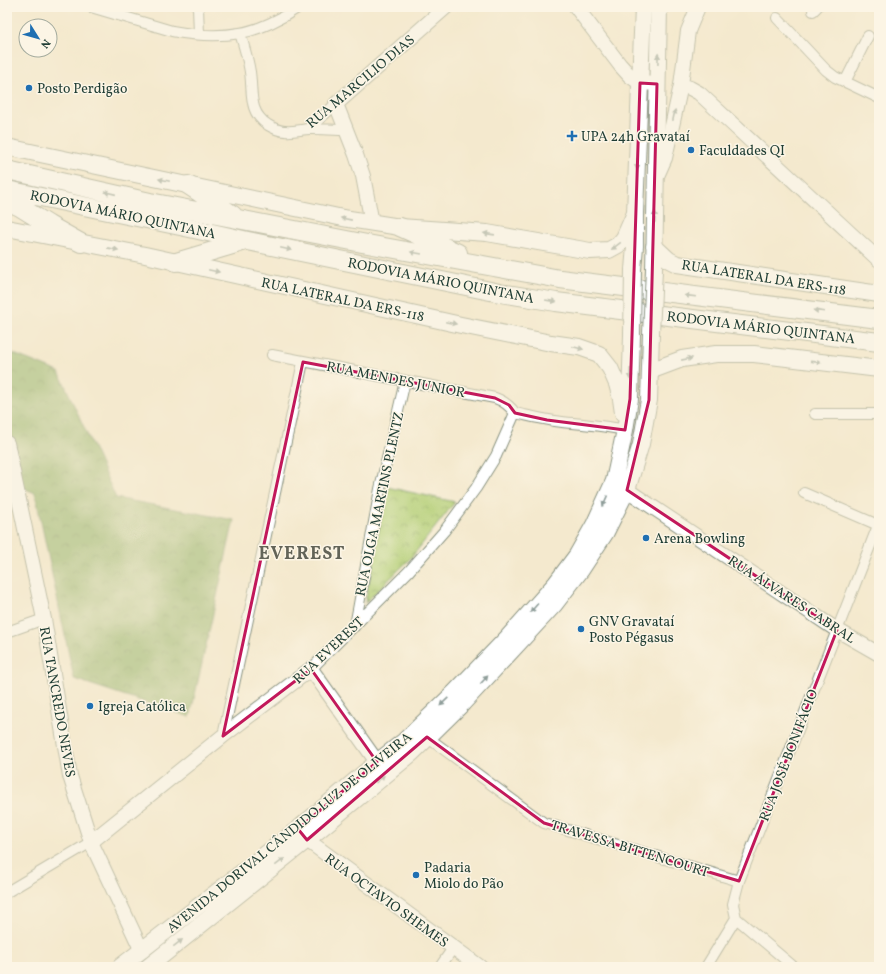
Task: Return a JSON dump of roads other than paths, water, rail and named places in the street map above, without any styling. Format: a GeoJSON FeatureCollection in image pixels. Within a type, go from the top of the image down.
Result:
{"type":"FeatureCollection","features":[{"type":"Feature","properties":{"kind":"highway","name":"RODOVIA MÁRIO QUINTANA"},"geometry":{"type":"LineString","coordinates":[[7,170],[150,202],[240,220],[560,279],[879,319]]}},
{"type":"Feature","properties":{"kind":"highway"},"geometry":{"type":"LineString","coordinates":[[188,185],[240,220]]}},
{"type":"Feature","properties":{"kind":"highway","name":"RODOVIA MÁRIO QUINTANA"},"geometry":{"type":"LineString","coordinates":[[7,190],[486,290],[556,302],[879,342]]}},
{"type":"Feature","properties":{"kind":"highway"},"geometry":{"type":"LineString","coordinates":[[7,201],[81,243]]}},
{"type":"Feature","properties":{"kind":"highway"},"geometry":{"type":"LineString","coordinates":[[400,227],[482,264]]}},
{"type":"Feature","properties":{"kind":"highway"},"geometry":{"type":"LineString","coordinates":[[176,262],[248,241]]}},
{"type":"Feature","properties":{"kind":"highway"},"geometry":{"type":"LineString","coordinates":[[857,317],[879,309]]}},
{"type":"Feature","properties":{"kind":"main road","name":"AVENIDA DORIVAL CÂNDIDO LUZ DE OLIVEIRA"},"geometry":{"type":"LineString","coordinates":[[148,967],[302,835],[377,762],[404,741],[454,693],[507,638],[556,583],[577,555],[594,526],[614,481],[630,399],[633,270],[643,7]]}},
{"type":"Feature","properties":{"kind":"main road","name":"AVENIDA DORIVAL CÂNDIDO LUZ DE OLIVEIRA"},"geometry":{"type":"LineString","coordinates":[[120,967],[412,753],[463,702],[554,605],[581,570],[606,532],[627,490],[641,444],[649,400],[654,270],[659,7]]}},
{"type":"Feature","properties":{"kind":"main road"},"geometry":{"type":"LineString","coordinates":[[7,147],[336,217],[400,227],[487,233],[590,251],[609,250],[618,245],[624,238],[635,213]]}},
{"type":"Feature","properties":{"kind":"main road","name":"RUA LATERAL DA ERS-118"},"geometry":{"type":"LineString","coordinates":[[7,228],[176,262],[461,325],[579,347],[599,354],[610,368],[617,384],[621,399],[625,430]]}},
{"type":"Feature","properties":{"kind":"main road","name":"RUA LATERAL DA ERS-118"},"geometry":{"type":"LineString","coordinates":[[654,246],[669,260],[677,264],[879,294]]}},
{"type":"Feature","properties":{"kind":"main road"},"geometry":{"type":"LineString","coordinates":[[650,371],[682,359],[716,354],[754,354],[879,369]]}},
{"type":"Feature","properties":{"kind":"street"},"geometry":{"type":"LineString","coordinates":[[91,7],[172,31],[219,35],[240,33],[275,21],[299,7]]}},
{"type":"Feature","properties":{"kind":"street"},"geometry":{"type":"LineString","coordinates":[[198,7],[200,34]]}},
{"type":"Feature","properties":{"kind":"street","name":"RUA MARCILIO DIAS"},"geometry":{"type":"LineString","coordinates":[[240,33],[250,70],[254,110],[265,123],[274,129],[296,131],[308,129],[446,7]]}},
{"type":"Feature","properties":{"kind":"street"},"geometry":{"type":"LineString","coordinates":[[576,7],[630,76],[640,83],[657,84]]}},
{"type":"Feature","properties":{"kind":"street"},"geometry":{"type":"LineString","coordinates":[[656,180],[665,158],[680,85],[688,31],[698,7]]}},
{"type":"Feature","properties":{"kind":"street"},"geometry":{"type":"LineString","coordinates":[[777,18],[826,70],[835,77],[879,98]]}},
{"type":"Feature","properties":{"kind":"street"},"geometry":{"type":"LineString","coordinates":[[845,82],[868,36]]}},
{"type":"Feature","properties":{"kind":"street"},"geometry":{"type":"LineString","coordinates":[[680,85],[699,93],[879,260]]}},
{"type":"Feature","properties":{"kind":"street"},"geometry":{"type":"LineString","coordinates":[[336,104],[363,176],[372,223]]}},
{"type":"Feature","properties":{"kind":"street"},"geometry":{"type":"LineString","coordinates":[[308,129],[347,130]]}},
{"type":"Feature","properties":{"kind":"street","name":"RUA MENDES JUNIOR"},"geometry":{"type":"LineString","coordinates":[[272,355],[495,398],[509,405],[515,413]]}},
{"type":"Feature","properties":{"kind":"street"},"geometry":{"type":"LineString","coordinates":[[223,736],[303,362]]}},
{"type":"Feature","properties":{"kind":"street","name":"RUA OLGA MARTINS PLENTZ"},"geometry":{"type":"LineString","coordinates":[[355,626],[380,489],[405,381]]}},
{"type":"Feature","properties":{"kind":"street"},"geometry":{"type":"LineString","coordinates":[[515,413],[553,421],[600,425],[625,430]]}},
{"type":"Feature","properties":{"kind":"street","name":"RUA EVEREST"},"geometry":{"type":"LineString","coordinates":[[91,842],[223,736],[311,669],[355,626],[409,571],[445,530],[476,488],[496,456],[515,413]]}},
{"type":"Feature","properties":{"kind":"street"},"geometry":{"type":"LineString","coordinates":[[814,414],[879,414]]}},
{"type":"Feature","properties":{"kind":"street","name":"RUA TANCREDO NEVES"},"geometry":{"type":"LineString","coordinates":[[7,443],[44,619],[70,776],[91,842],[142,951]]}},
{"type":"Feature","properties":{"kind":"street","name":"RUA ÁLVARES CABRAL"},"geometry":{"type":"LineString","coordinates":[[627,490],[837,630],[879,654]]}},
{"type":"Feature","properties":{"kind":"street"},"geometry":{"type":"LineString","coordinates":[[804,494],[878,524]]}},
{"type":"Feature","properties":{"kind":"street","name":"RUA JOSÉ BONIFÁCIO"},"geometry":{"type":"LineString","coordinates":[[736,918],[733,904],[739,881],[878,524]]}},
{"type":"Feature","properties":{"kind":"street"},"geometry":{"type":"LineString","coordinates":[[7,632],[44,619]]}},
{"type":"Feature","properties":{"kind":"street"},"geometry":{"type":"LineString","coordinates":[[311,669],[377,762]]}},
{"type":"Feature","properties":{"kind":"street","name":"TRAVESSA BITTENCOURT"},"geometry":{"type":"LineString","coordinates":[[427,737],[544,823],[739,881]]}},
{"type":"Feature","properties":{"kind":"street","name":"RUA OCTAVIO SHEMES"},"geometry":{"type":"LineString","coordinates":[[302,835],[480,967]]}},
{"type":"Feature","properties":{"kind":"street"},"geometry":{"type":"LineString","coordinates":[[7,892],[91,842]]}},
{"type":"Feature","properties":{"kind":"street"},"geometry":{"type":"LineString","coordinates":[[706,967],[736,918],[794,967]]}},
{"type":"Feature","properties":{"kind":"street"},"geometry":{"type":"LineString","coordinates":[[440,967],[453,948]]}},
{"type":"Feature","properties":{"kind":"place","name":"Posto Perdigão"},"geometry":{"type":"Point","coordinates":[29,88]}},
{"type":"Feature","properties":{"kind":"place","name":"UPA 24h Gravataí"},"geometry":{"type":"Point","coordinates":[572,136]}},
{"type":"Feature","properties":{"kind":"place","name":"Faculdades QI"},"geometry":{"type":"Point","coordinates":[691,150]}},
{"type":"Feature","properties":{"kind":"place","name":"Arena Bowling"},"geometry":{"type":"Point","coordinates":[646,538]}},
{"type":"Feature","properties":{"kind":"place","name":"GNV Gravataí Posto Pégasus"},"geometry":{"type":"Point","coordinates":[581,629]}},
{"type":"Feature","properties":{"kind":"place","name":"Igreja Católica"},"geometry":{"type":"Point","coordinates":[90,706]}},
{"type":"Feature","properties":{"kind":"place","name":"Padaria Miolo do Pão"},"geometry":{"type":"Point","coordinates":[416,875]}},
{"type":"Feature","properties":{"kind":"district","name":"EVEREST"},"geometry":{"type":"Point","coordinates":[302,553]}}]}
